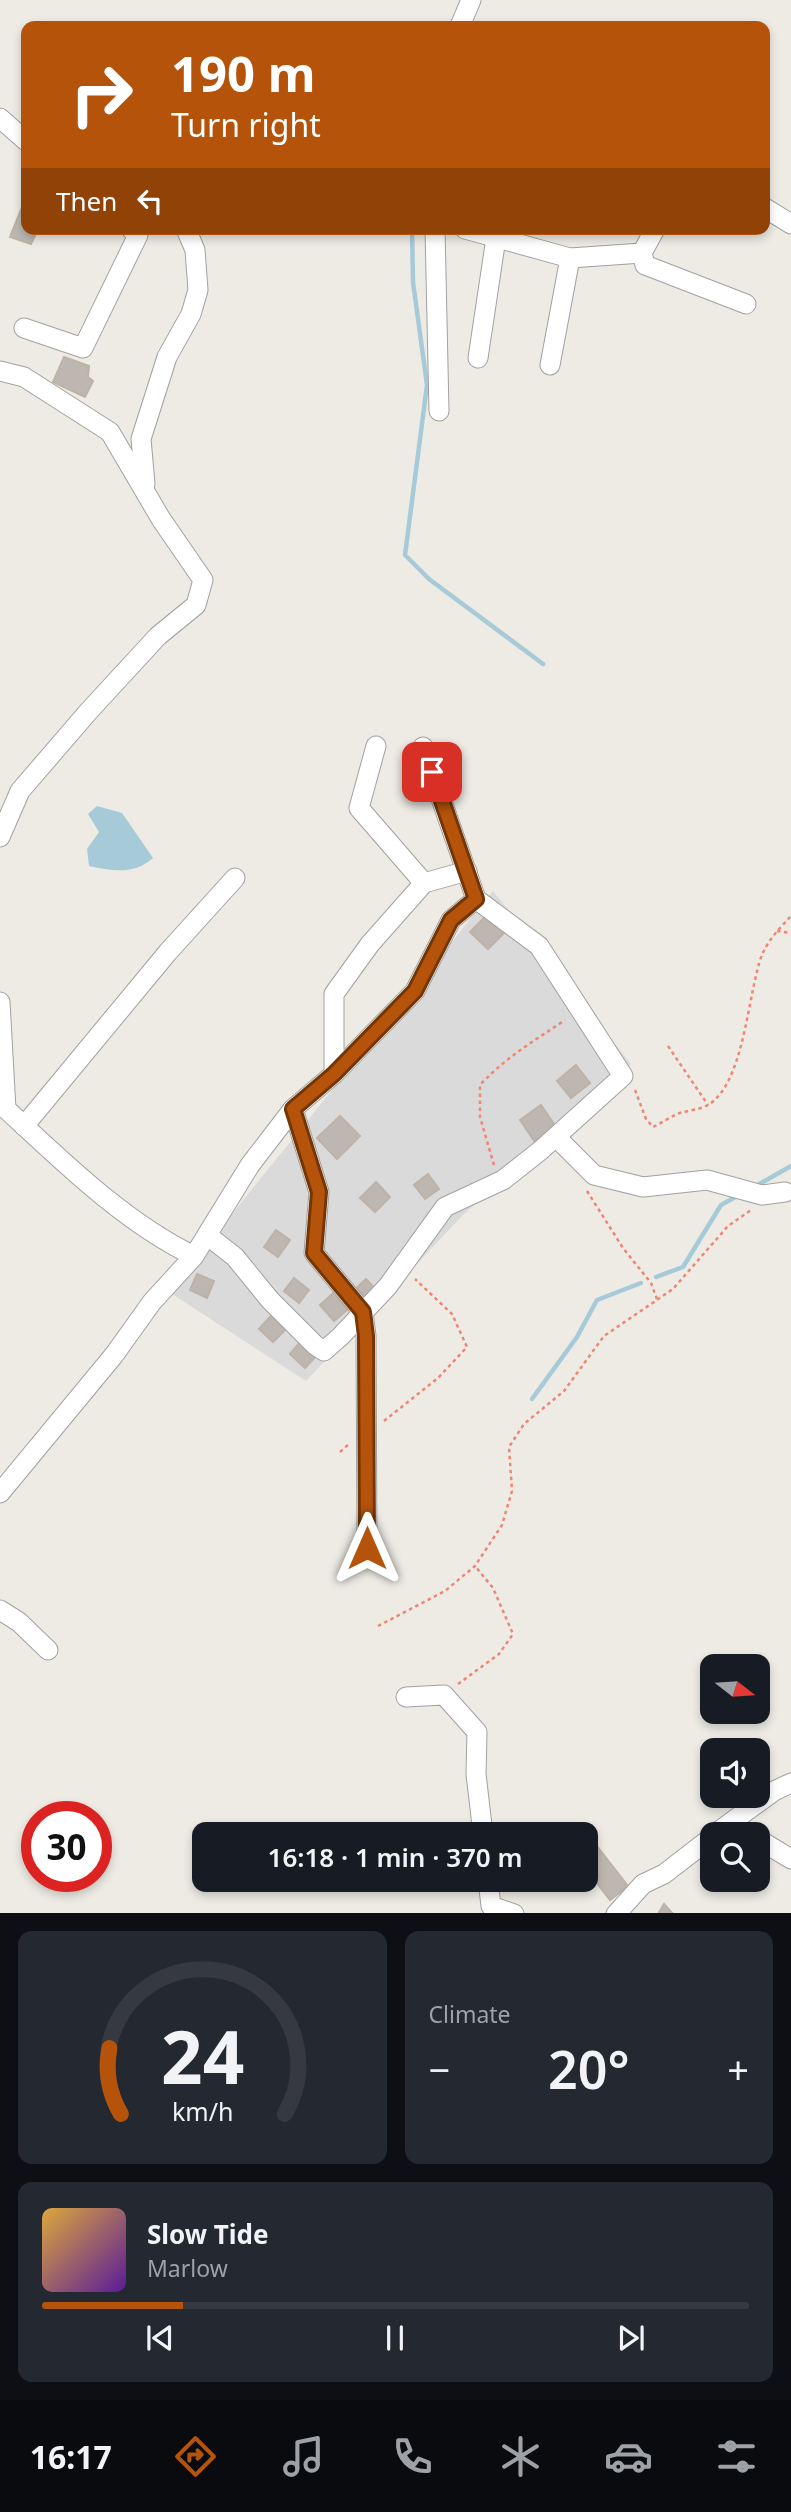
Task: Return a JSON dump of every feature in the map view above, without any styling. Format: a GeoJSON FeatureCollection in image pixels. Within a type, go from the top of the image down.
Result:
{"type":"FeatureCollection","features":[{"type":"Feature","properties":{"kind":"street"},"geometry":{"type":"LineString","coordinates":[[462,21],[471,0]]}},
{"type":"Feature","properties":{"kind":"street"},"geometry":{"type":"LineString","coordinates":[[0,118],[21,137]]}},
{"type":"Feature","properties":{"kind":"street"},"geometry":{"type":"LineString","coordinates":[[770,211],[791,224]]}},
{"type":"Feature","properties":{"kind":"street"},"geometry":{"type":"LineString","coordinates":[[24,328],[83,348],[139,235]]}},
{"type":"Feature","properties":{"kind":"street"},"geometry":{"type":"LineString","coordinates":[[147,495],[141,439],[167,357],[191,314],[198,290],[195,250],[189,235]]}},
{"type":"Feature","properties":{"kind":"street"},"geometry":{"type":"LineString","coordinates":[[435,235],[439,411]]}},
{"type":"Feature","properties":{"kind":"street"},"geometry":{"type":"LineString","coordinates":[[486,235],[570,258],[642,253]]}},
{"type":"Feature","properties":{"kind":"street"},"geometry":{"type":"LineString","coordinates":[[652,235],[642,253],[645,265],[746,304]]}},
{"type":"Feature","properties":{"kind":"street"},"geometry":{"type":"LineString","coordinates":[[478,358],[496,238]]}},
{"type":"Feature","properties":{"kind":"street"},"geometry":{"type":"LineString","coordinates":[[550,365],[570,258]]}},
{"type":"Feature","properties":{"kind":"street"},"geometry":{"type":"LineString","coordinates":[[0,371],[24,377],[110,432],[141,439]]}},
{"type":"Feature","properties":{"kind":"street"},"geometry":{"type":"LineString","coordinates":[[0,837],[20,791],[158,636],[196,605],[203,580],[160,519],[110,432]]}},
{"type":"Feature","properties":{"kind":"street"},"geometry":{"type":"LineString","coordinates":[[376,746],[359,808],[424,883]]}},
{"type":"Feature","properties":{"kind":"street"},"geometry":{"type":"LineString","coordinates":[[207,1235],[235,1257],[270,1300],[322,1351],[341,1336],[402,1268],[445,1207],[498,1182],[556,1137],[623,1076],[539,947],[476,899],[424,747]]}},
{"type":"Feature","properties":{"kind":"street"},"geometry":{"type":"LineString","coordinates":[[334,1074],[334,994],[370,944],[424,883],[467,871]]}},
{"type":"Feature","properties":{"kind":"street"},"geometry":{"type":"LineString","coordinates":[[24,1126],[168,952],[235,878]]}},
{"type":"Feature","properties":{"kind":"street"},"geometry":{"type":"LineString","coordinates":[[0,1493],[114,1355],[152,1302],[194,1256],[250,1165],[293,1109],[334,1074],[415,991],[451,920],[476,899]]}},
{"type":"Feature","properties":{"kind":"street"},"geometry":{"type":"LineString","coordinates":[[0,1002],[6,1109],[76,1173],[165,1242],[194,1256]]}},
{"type":"Feature","properties":{"kind":"street"},"geometry":{"type":"LineString","coordinates":[[293,1109],[319,1192],[314,1253],[363,1312],[366,1336],[367,1548]]}},
{"type":"Feature","properties":{"kind":"street"},"geometry":{"type":"LineString","coordinates":[[556,1137],[594,1175],[643,1187],[707,1180],[730,1185],[751,1198],[785,1192]]}},
{"type":"Feature","properties":{"kind":"street"},"geometry":{"type":"LineString","coordinates":[[0,1610],[19,1622],[48,1650]]}},
{"type":"Feature","properties":{"kind":"street"},"geometry":{"type":"LineString","coordinates":[[406,1697],[444,1695],[477,1732],[476,1774],[482,1822]]}},
{"type":"Feature","properties":{"kind":"street"},"geometry":{"type":"LineString","coordinates":[[731,1822],[774,1791],[791,1783]]}},
{"type":"Feature","properties":{"kind":"street"},"geometry":{"type":"LineString","coordinates":[[616,1913],[643,1884],[664,1874],[700,1846]]}},
{"type":"Feature","properties":{"kind":"street"},"geometry":{"type":"LineString","coordinates":[[770,1846],[791,1859]]}},
{"type":"Feature","properties":{"kind":"street"},"geometry":{"type":"LineString","coordinates":[[489,1892],[491,1906],[514,1913]]}},
{"type":"Feature","properties":{"kind":"path"},"geometry":{"type":"LineString","coordinates":[[623,1076],[628,1075],[646,1119],[653,1127],[678,1114],[708,1105],[719,1094],[730,1076],[746,1030],[762,955],[777,931],[791,916]]}},
{"type":"Feature","properties":{"kind":"path"},"geometry":{"type":"LineString","coordinates":[[777,931],[791,933]]}},
{"type":"Feature","properties":{"kind":"path"},"geometry":{"type":"LineString","coordinates":[[498,1182],[480,1117],[480,1085],[524,1045],[579,1010]]}},
{"type":"Feature","properties":{"kind":"path"},"geometry":{"type":"LineString","coordinates":[[668,1046],[708,1105]]}},
{"type":"Feature","properties":{"kind":"path"},"geometry":{"type":"LineString","coordinates":[[583,1164],[582,1174],[586,1189],[623,1248],[651,1283],[657,1299]]}},
{"type":"Feature","properties":{"kind":"path"},"geometry":{"type":"LineString","coordinates":[[379,1626],[445,1591],[475,1566],[502,1525],[512,1490],[509,1447],[524,1424],[564,1391],[604,1336],[673,1289],[751,1198]]}},
{"type":"Feature","properties":{"kind":"path"},"geometry":{"type":"LineString","coordinates":[[340,1452],[438,1378],[467,1347],[452,1314],[402,1268]]}},
{"type":"Feature","properties":{"kind":"path"},"geometry":{"type":"LineString","coordinates":[[444,1695],[499,1654],[513,1634],[493,1588],[475,1566]]}},
{"type":"Feature","properties":{"kind":"shaded area"},"geometry":{"type":"Polygon","coordinates":[[[493,891],[631,1064],[463,1215],[306,1381],[169,1292],[493,891]]]}},
{"type":"Feature","properties":{"kind":"water"},"geometry":{"type":"Polygon","coordinates":[[[97,806],[122,813],[153,858],[131,869],[115,870],[89,866],[87,849],[99,832],[88,814],[97,806]]]}},
{"type":"Feature","properties":{"kind":"building"},"geometry":{"type":"Polygon","coordinates":[[[21,210],[21,235],[35,235],[31,244],[10,237],[21,210]]]}},
{"type":"Feature","properties":{"kind":"building"},"geometry":{"type":"Polygon","coordinates":[[[64,357],[89,366],[88,377],[93,381],[85,397],[53,382],[64,357]]]}},
{"type":"Feature","properties":{"kind":"building"},"geometry":{"type":"Polygon","coordinates":[[[488,914],[506,931],[488,949],[470,932],[488,914]]]}},
{"type":"Feature","properties":{"kind":"building"},"geometry":{"type":"Polygon","coordinates":[[[576,1065],[590,1083],[571,1098],[557,1081],[576,1065]]]}},
{"type":"Feature","properties":{"kind":"building"},"geometry":{"type":"Polygon","coordinates":[[[541,1105],[556,1127],[535,1142],[520,1120],[541,1105]]]}},
{"type":"Feature","properties":{"kind":"building"},"geometry":{"type":"Polygon","coordinates":[[[340,1116],[360,1136],[337,1159],[317,1138],[340,1116]]]}},
{"type":"Feature","properties":{"kind":"building"},"geometry":{"type":"Polygon","coordinates":[[[428,1174],[439,1189],[425,1199],[414,1185],[428,1174]]]}},
{"type":"Feature","properties":{"kind":"building"},"geometry":{"type":"Polygon","coordinates":[[[376,1182],[390,1197],[375,1212],[360,1198],[376,1182]]]}},
{"type":"Feature","properties":{"kind":"building"},"geometry":{"type":"Polygon","coordinates":[[[276,1230],[290,1240],[278,1257],[264,1247],[276,1230]]]}},
{"type":"Feature","properties":{"kind":"building"},"geometry":{"type":"Polygon","coordinates":[[[197,1274],[214,1281],[207,1298],[190,1290],[197,1274]]]}},
{"type":"Feature","properties":{"kind":"building"},"geometry":{"type":"Polygon","coordinates":[[[294,1278],[309,1290],[299,1303],[284,1291],[294,1278]]]}},
{"type":"Feature","properties":{"kind":"building"},"geometry":{"type":"Polygon","coordinates":[[[366,1279],[377,1291],[361,1305],[351,1293],[366,1279]]]}},
{"type":"Feature","properties":{"kind":"building"},"geometry":{"type":"Polygon","coordinates":[[[340,1287],[354,1304],[334,1321],[320,1305],[340,1287]]]}},
{"type":"Feature","properties":{"kind":"building"},"geometry":{"type":"Polygon","coordinates":[[[271,1316],[286,1329],[273,1342],[259,1329],[271,1316]]]}},
{"type":"Feature","properties":{"kind":"building"},"geometry":{"type":"Polygon","coordinates":[[[302,1340],[318,1354],[305,1368],[290,1354],[302,1340]]]}},
{"type":"Feature","properties":{"kind":"building"},"geometry":{"type":"Polygon","coordinates":[[[598,1847],[628,1886],[610,1900],[598,1884],[598,1847]]]}},
{"type":"Feature","properties":{"kind":"building"},"geometry":{"type":"Polygon","coordinates":[[[664,1904],[672,1913],[659,1913],[664,1904]]]}},
{"type":"Feature","properties":{"kind":"waterway"},"geometry":{"type":"LineString","coordinates":[[412,235],[413,282],[427,385],[405,555],[429,579],[543,664]]}},
{"type":"Feature","properties":{"kind":"waterway"},"geometry":{"type":"LineString","coordinates":[[756,1186],[791,1166]]}},
{"type":"Feature","properties":{"kind":"waterway"},"geometry":{"type":"LineString","coordinates":[[656,1277],[683,1267],[721,1205],[739,1195]]}},
{"type":"Feature","properties":{"kind":"waterway"},"geometry":{"type":"LineString","coordinates":[[532,1399],[577,1337],[597,1300],[641,1283]]}},
{"type":"Feature","properties":{"kind":"route"},"geometry":{"type":"LineString","coordinates":[[367,1548],[366,1336],[363,1312],[314,1253],[319,1192],[293,1109],[334,1074],[415,991],[451,920],[476,899],[432,772]]}}]}
